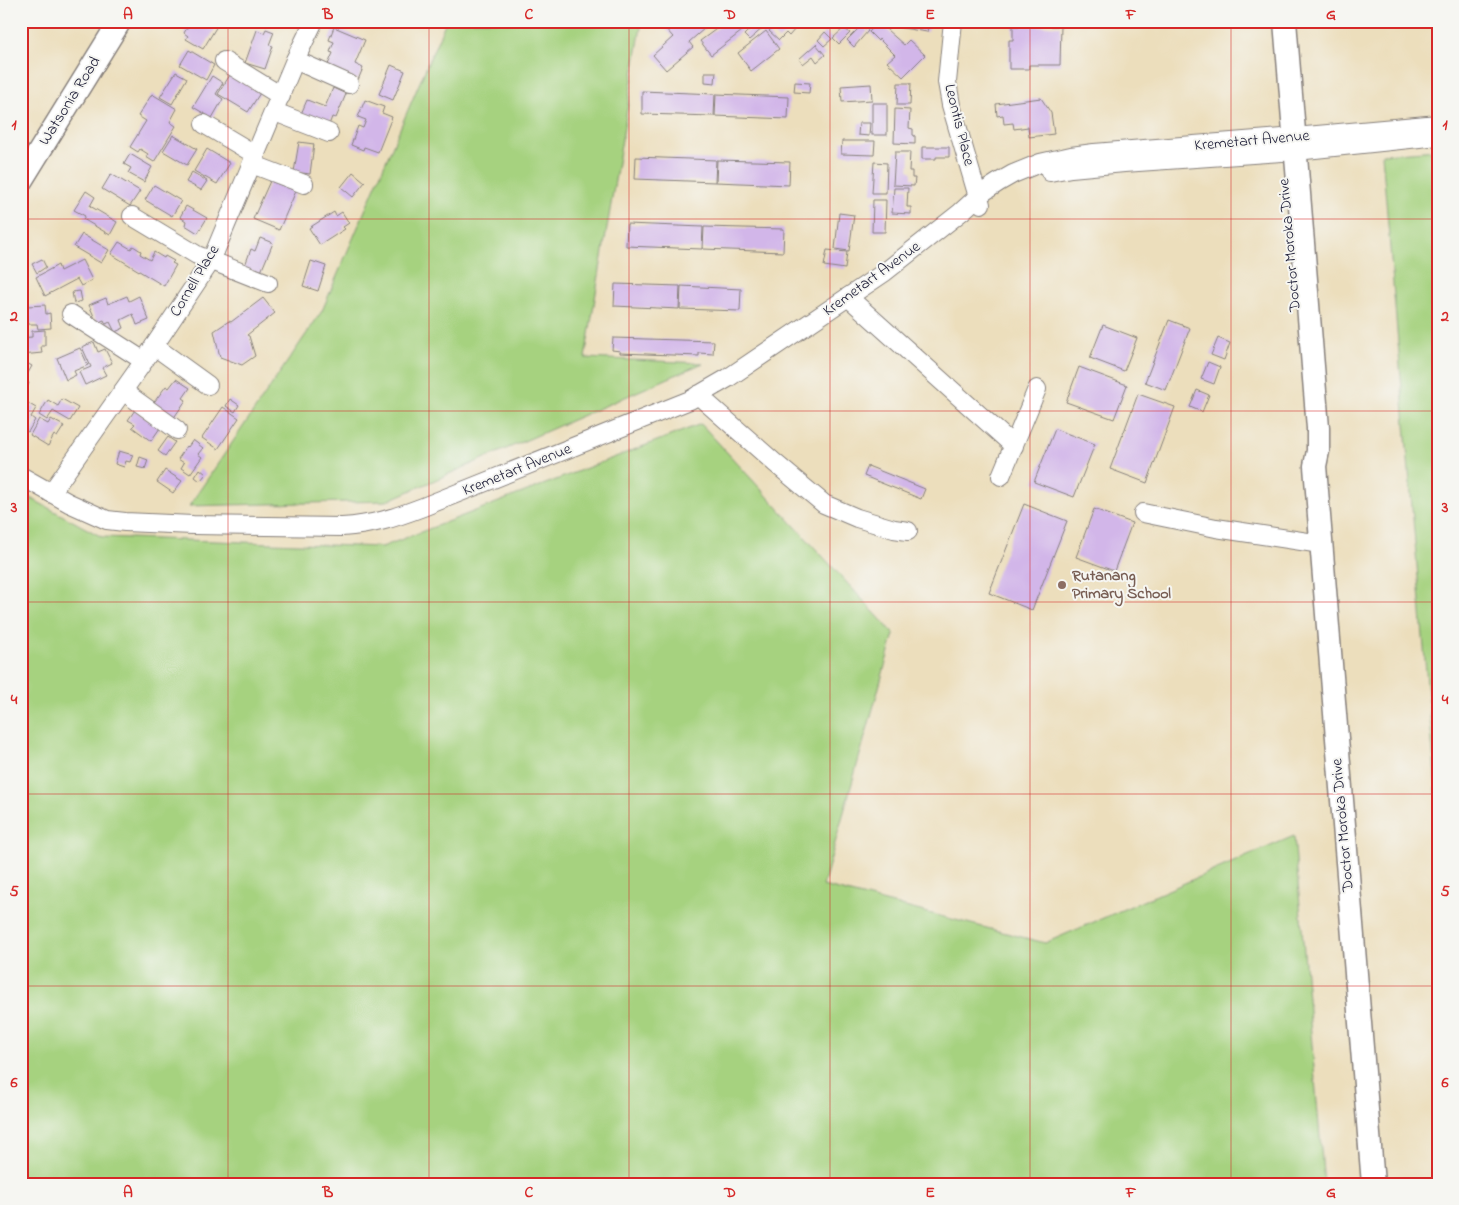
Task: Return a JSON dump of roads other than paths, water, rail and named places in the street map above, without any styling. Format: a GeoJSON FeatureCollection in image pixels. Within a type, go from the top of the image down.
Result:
{"type":"FeatureCollection","features":[{"type":"Feature","properties":{"kind":"main road","name":"Watsonia Road"},"geometry":{"type":"LineString","coordinates":[[21,182],[120,21]]}},
{"type":"Feature","properties":{"kind":"main road","name":"Doctor Moroka Drive"},"geometry":{"type":"LineString","coordinates":[[1271,21],[1288,145],[1301,220],[1316,398],[1318,441],[1315,466],[1373,1184]]}},
{"type":"Feature","properties":{"kind":"main road","name":"Doctor Moroka Drive"},"geometry":{"type":"LineString","coordinates":[[1285,21],[1288,145],[1307,442],[1315,466]]}},
{"type":"Feature","properties":{"kind":"street","name":"Cornell Place"},"geometry":{"type":"LineString","coordinates":[[52,493],[144,362],[210,261],[295,60],[314,21]]}},
{"type":"Feature","properties":{"kind":"street","name":"Leontis Place"},"geometry":{"type":"LineString","coordinates":[[953,21],[947,82],[951,105],[979,200]]}},
{"type":"Feature","properties":{"kind":"street"},"geometry":{"type":"LineString","coordinates":[[295,60],[349,84]]}},
{"type":"Feature","properties":{"kind":"street"},"geometry":{"type":"LineString","coordinates":[[224,62],[278,104],[329,133]]}},
{"type":"Feature","properties":{"kind":"street"},"geometry":{"type":"LineString","coordinates":[[204,124],[254,160],[304,184]]}},
{"type":"Feature","properties":{"kind":"street","name":"Kremetart Avenue"},"geometry":{"type":"LineString","coordinates":[[21,476],[85,511],[106,520],[193,525],[342,527],[364,525],[423,508],[698,395],[728,378],[848,297],[979,200],[1038,175],[1063,170],[1288,145],[1438,124]]}},
{"type":"Feature","properties":{"kind":"street","name":"Kremetart Avenue"},"geometry":{"type":"LineString","coordinates":[[1288,145],[1438,136]]}},
{"type":"Feature","properties":{"kind":"street"},"geometry":{"type":"LineString","coordinates":[[132,216],[197,255],[268,284]]}},
{"type":"Feature","properties":{"kind":"street"},"geometry":{"type":"LineString","coordinates":[[848,297],[1014,446]]}},
{"type":"Feature","properties":{"kind":"street"},"geometry":{"type":"LineString","coordinates":[[71,314],[144,362]]}},
{"type":"Feature","properties":{"kind":"street"},"geometry":{"type":"LineString","coordinates":[[154,346],[208,385]]}},
{"type":"Feature","properties":{"kind":"street"},"geometry":{"type":"LineString","coordinates":[[1001,476],[1037,389]]}},
{"type":"Feature","properties":{"kind":"street"},"geometry":{"type":"LineString","coordinates":[[123,392],[177,430]]}},
{"type":"Feature","properties":{"kind":"street"},"geometry":{"type":"LineString","coordinates":[[698,395],[774,463],[824,504],[857,518],[894,529],[908,531]]}},
{"type":"Feature","properties":{"kind":"street"},"geometry":{"type":"LineString","coordinates":[[1143,513],[1216,528],[1321,544]]}},
{"type":"Feature","properties":{"kind":"place","name":"Rutanang Primary School"},"geometry":{"type":"Point","coordinates":[1062,585]}}]}
